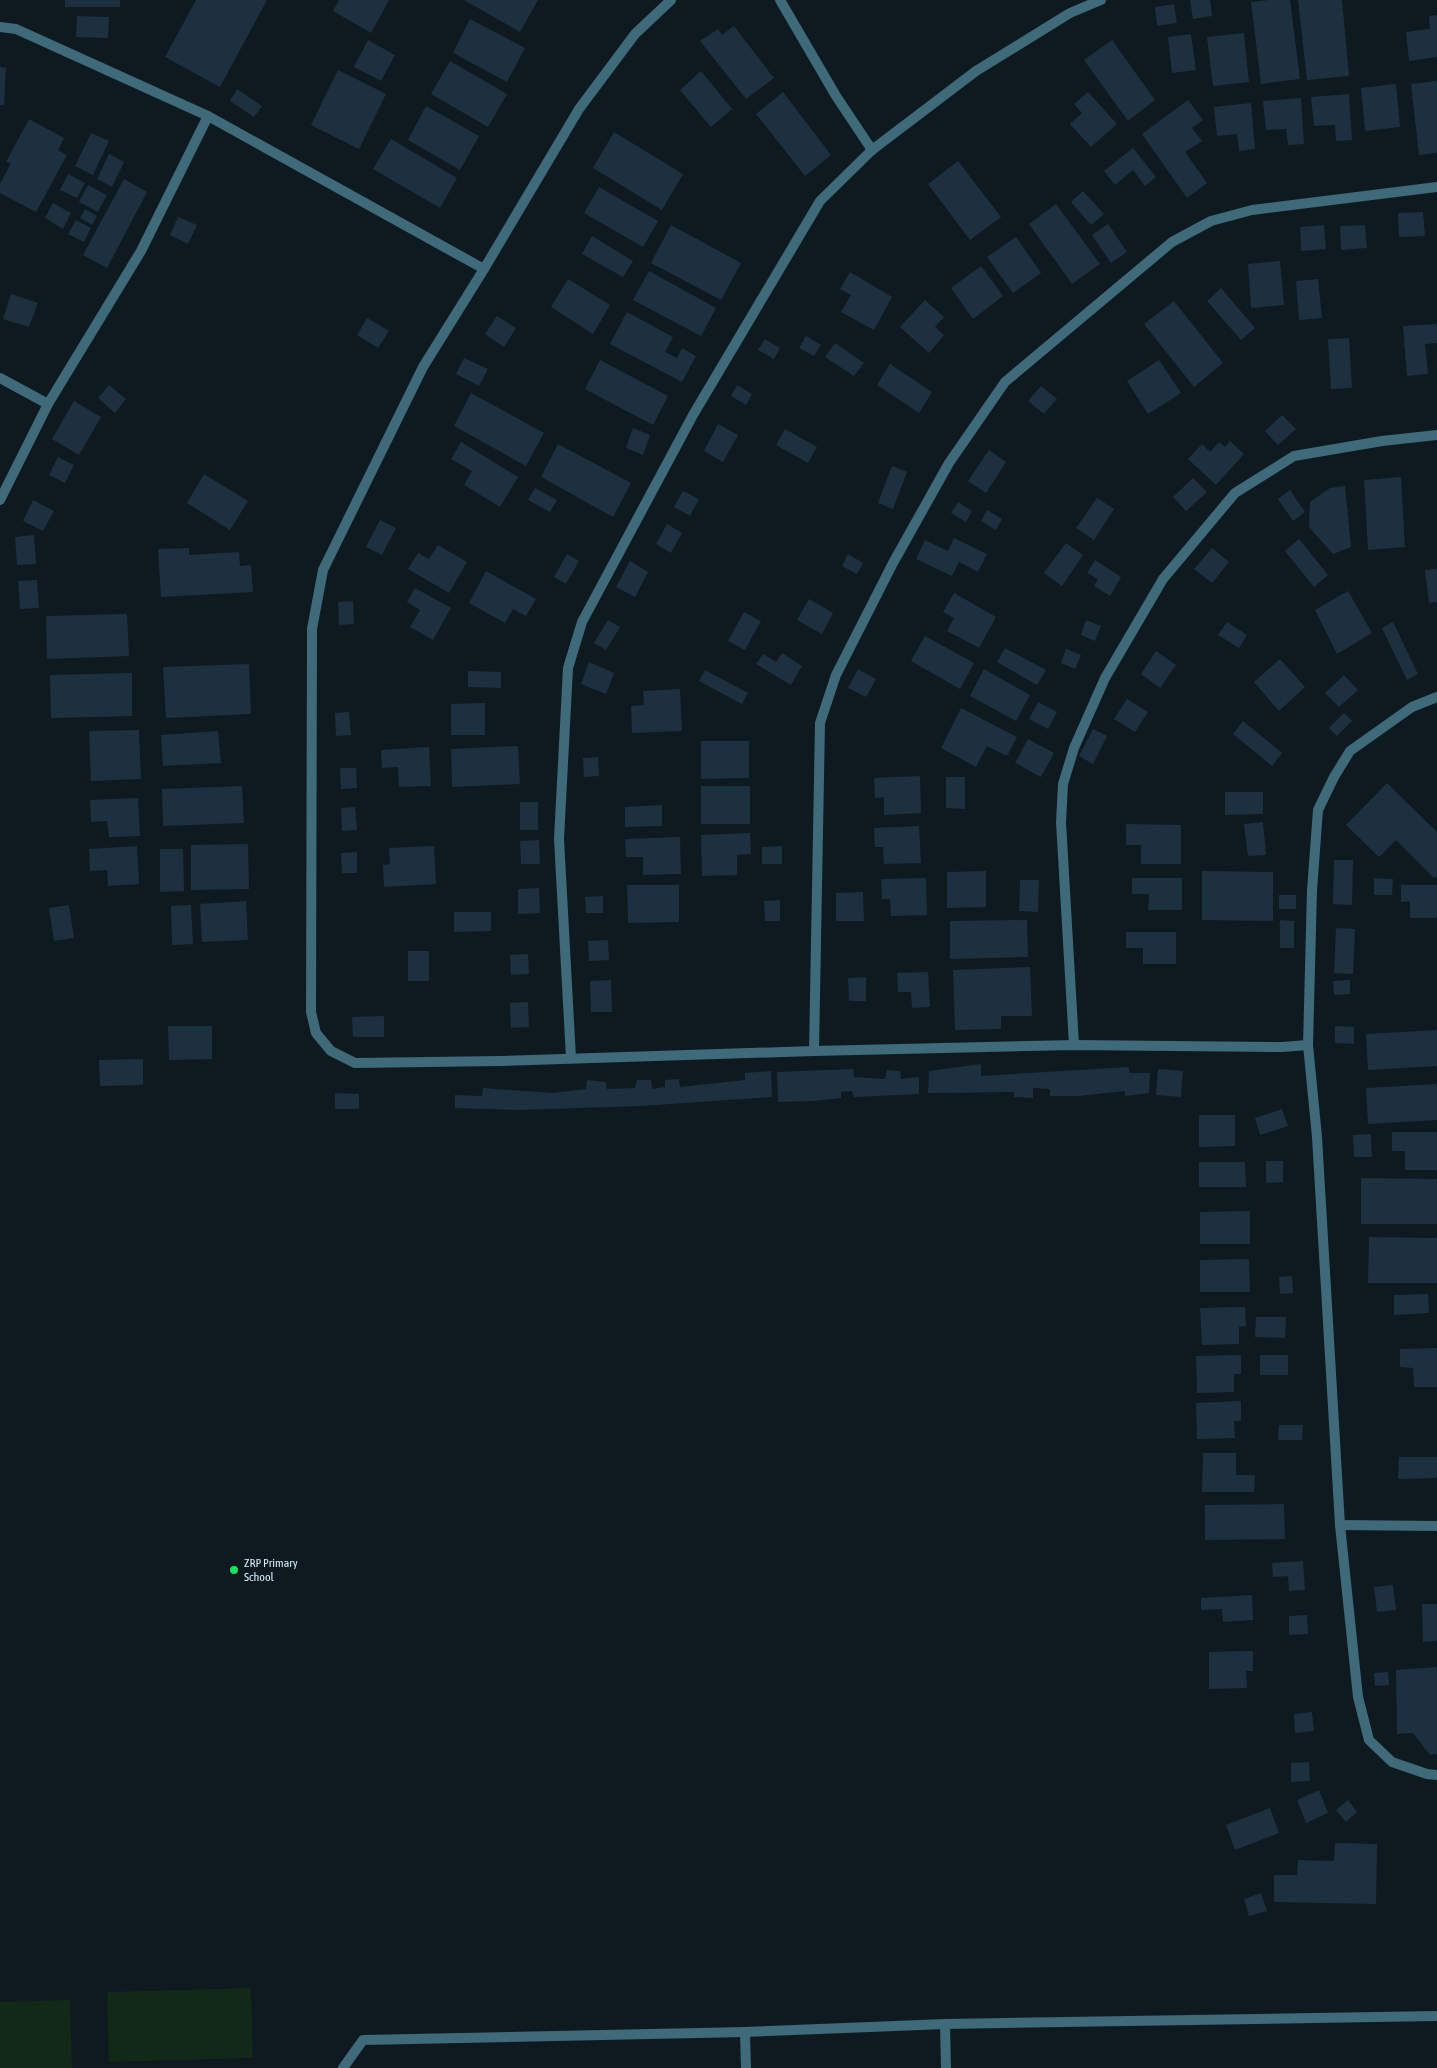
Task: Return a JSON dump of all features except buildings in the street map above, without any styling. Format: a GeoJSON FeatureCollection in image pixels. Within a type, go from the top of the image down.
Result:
{"type":"FeatureCollection","features":[{"type":"Feature","properties":{"kind":"street"},"geometry":{"type":"LineString","coordinates":[[671,0],[635,34],[579,109],[423,367],[323,570],[312,629],[311,1012],[316,1033],[331,1051],[355,1063],[500,1061],[1074,1045],[1308,1046]]}},
{"type":"Feature","properties":{"kind":"street"},"geometry":{"type":"LineString","coordinates":[[780,0],[836,96],[872,150]]}},
{"type":"Feature","properties":{"kind":"street"},"geometry":{"type":"LineString","coordinates":[[571,1058],[559,839],[568,668],[582,622],[693,415],[820,201],[872,150],[976,71],[1070,13],[1101,0]]}},
{"type":"Feature","properties":{"kind":"street"},"geometry":{"type":"LineString","coordinates":[[0,27],[16,29],[208,116],[484,269]]}},
{"type":"Feature","properties":{"kind":"street"},"geometry":{"type":"LineString","coordinates":[[0,500],[48,404],[141,251],[208,116]]}},
{"type":"Feature","properties":{"kind":"street"},"geometry":{"type":"LineString","coordinates":[[814,1051],[820,723],[836,675],[893,562],[949,463],[1005,382],[1172,242],[1211,221],[1252,210],[1437,187]]}},
{"type":"Feature","properties":{"kind":"street"},"geometry":{"type":"LineString","coordinates":[[0,378],[48,404]]}},
{"type":"Feature","properties":{"kind":"street"},"geometry":{"type":"LineString","coordinates":[[1074,1045],[1061,822],[1063,784],[1074,748],[1105,678],[1163,579],[1235,493],[1294,456],[1382,441],[1437,435]]}},
{"type":"Feature","properties":{"kind":"street"},"geometry":{"type":"LineString","coordinates":[[1437,697],[1412,707],[1350,751],[1334,777],[1318,810],[1312,890],[1308,1046],[1316,1137],[1340,1525],[1358,1697],[1369,1740],[1392,1762],[1427,1774],[1437,1775]]}},
{"type":"Feature","properties":{"kind":"street"},"geometry":{"type":"LineString","coordinates":[[1340,1525],[1437,1526]]}},
{"type":"Feature","properties":{"kind":"street"},"geometry":{"type":"LineString","coordinates":[[343,2068],[344,2064],[363,2040],[745,2032],[945,2024],[1437,2016]]}},
{"type":"Feature","properties":{"kind":"street"},"geometry":{"type":"LineString","coordinates":[[945,2024],[946,2068]]}},
{"type":"Feature","properties":{"kind":"street"},"geometry":{"type":"LineString","coordinates":[[745,2032],[746,2068]]}},
{"type":"Feature","properties":{"kind":"green space"},"geometry":{"type":"Polygon","coordinates":[[[251,1988],[253,2058],[109,2062],[107,1992],[251,1988]]]}},
{"type":"Feature","properties":{"kind":"green space"},"geometry":{"type":"Polygon","coordinates":[[[70,2000],[72,2068],[0,2068],[0,2002],[70,2000]]]}},
{"type":"Feature","properties":{"kind":"place","name":"ZRP Primary School"},"geometry":{"type":"Point","coordinates":[234,1570]}}]}
